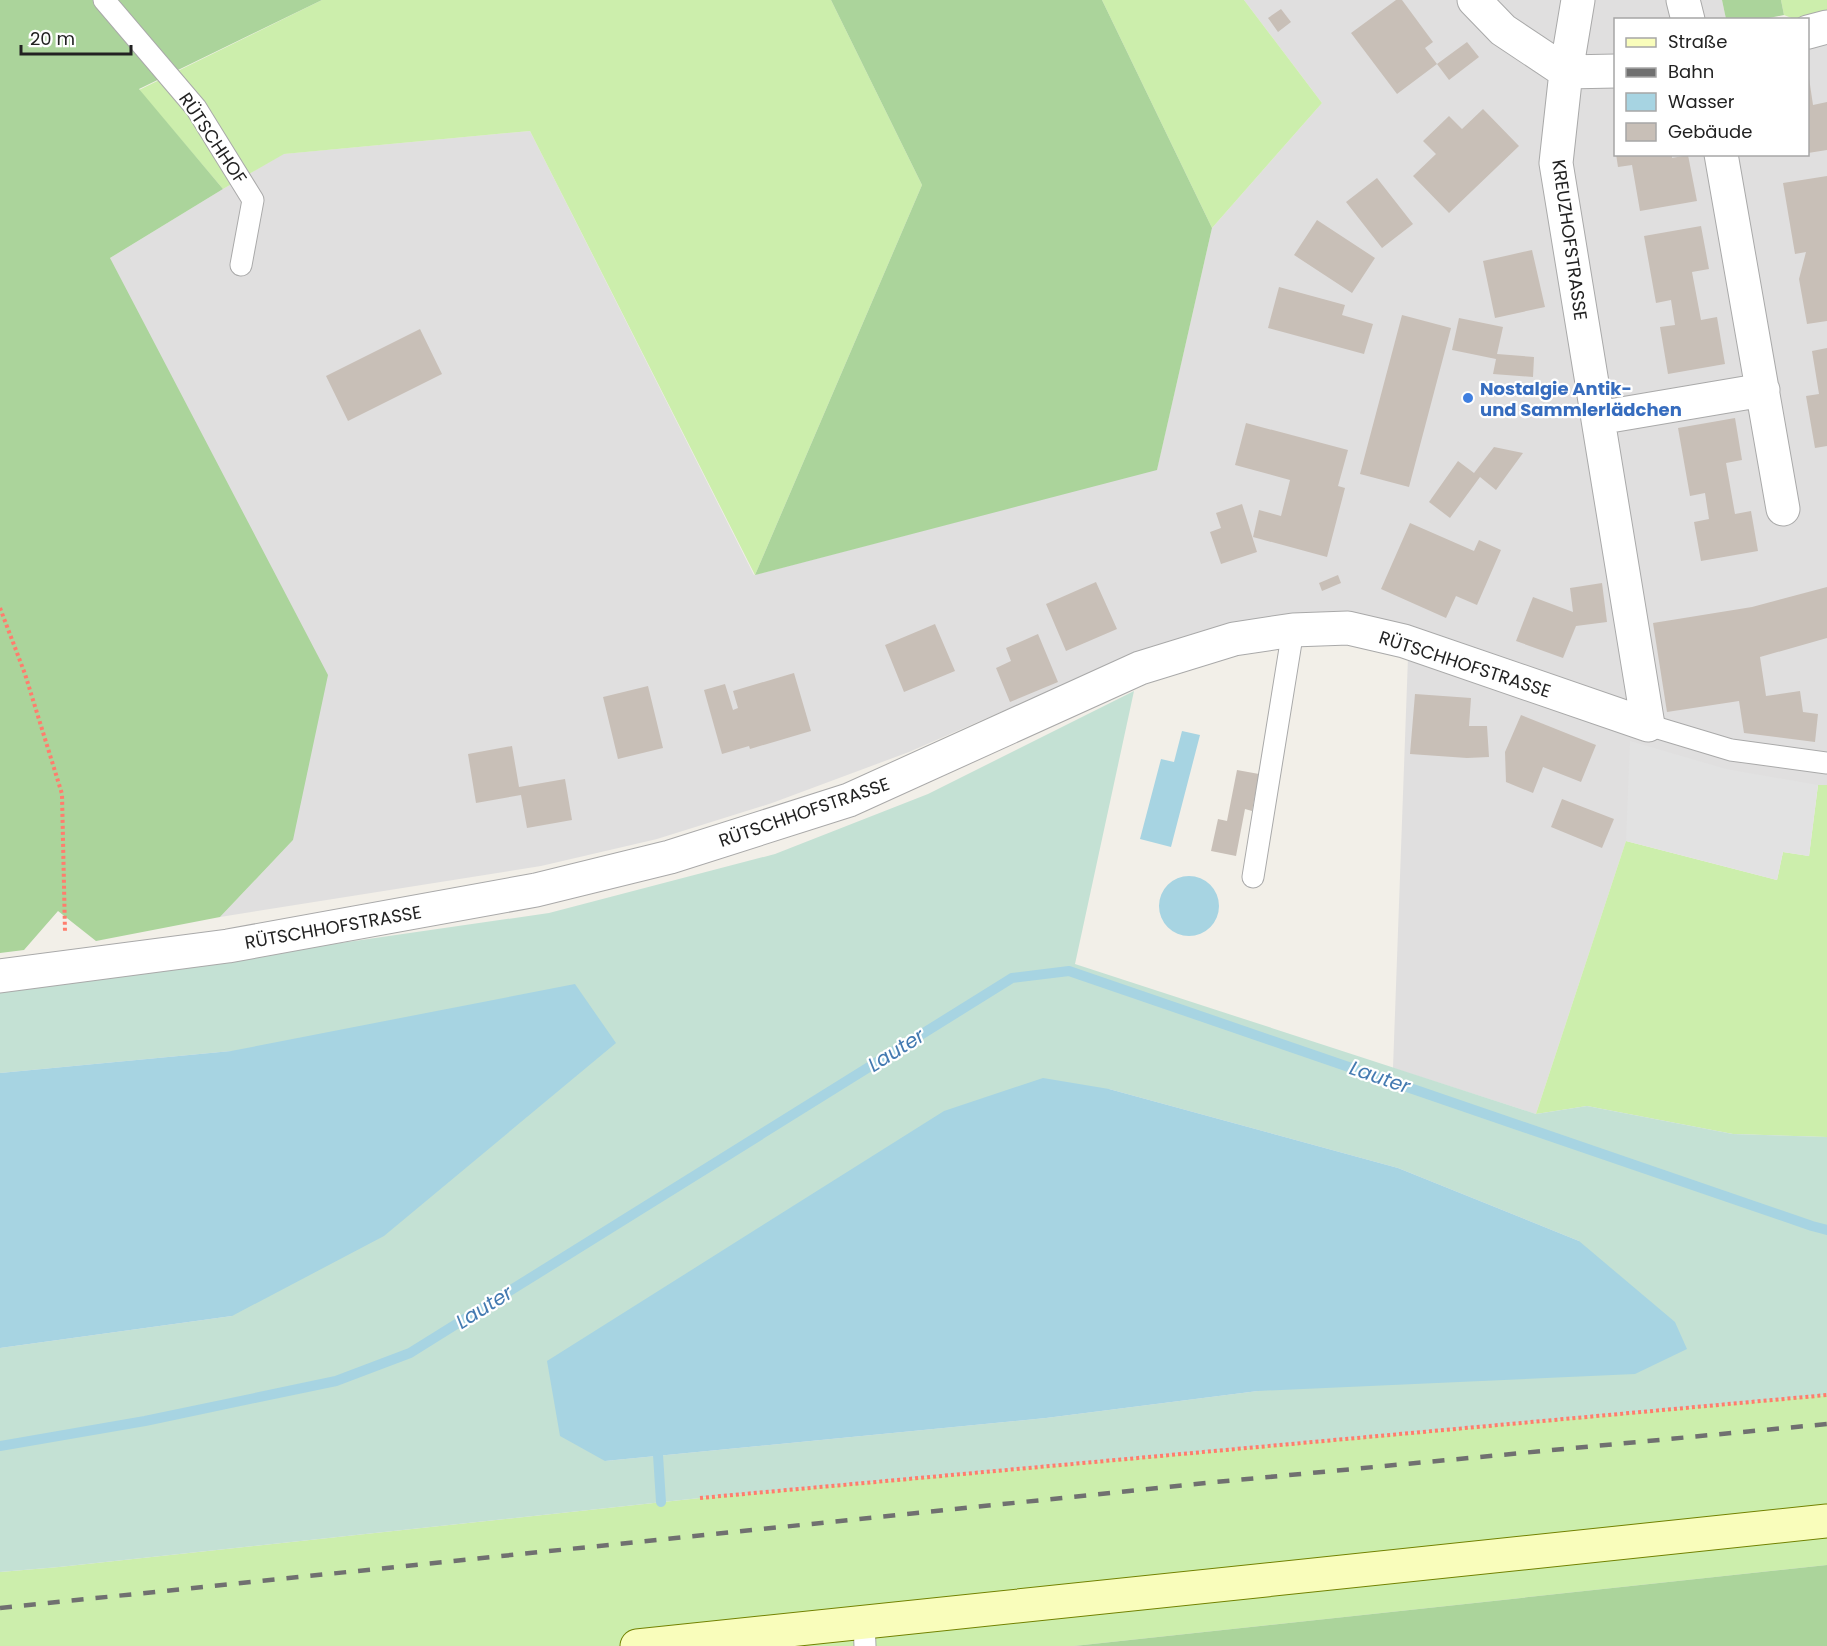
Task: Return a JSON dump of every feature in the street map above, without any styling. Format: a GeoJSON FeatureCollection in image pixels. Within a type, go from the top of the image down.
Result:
{"type":"FeatureCollection","features":[{"type":"Feature","properties":{"kind":"street"},"geometry":{"type":"LineString","coordinates":[[1474,0],[1503,30],[1566,72],[1614,71]]}},
{"type":"Feature","properties":{"kind":"street","name":"KREUZHOFSTRASSE"},"geometry":{"type":"LineString","coordinates":[[1578,0],[1566,72],[1556,163],[1648,725]]}},
{"type":"Feature","properties":{"kind":"street"},"geometry":{"type":"LineString","coordinates":[[1683,0],[1688,18]]}},
{"type":"Feature","properties":{"kind":"street"},"geometry":{"type":"LineString","coordinates":[[1809,32],[1827,27]]}},
{"type":"Feature","properties":{"kind":"street"},"geometry":{"type":"LineString","coordinates":[[1721,156],[1783,508]]}},
{"type":"Feature","properties":{"kind":"street"},"geometry":{"type":"LineString","coordinates":[[1598,418],[1763,390]]}},
{"type":"Feature","properties":{"kind":"street","name":"RÜTSCHHOFSTRASSE"},"geometry":{"type":"LineString","coordinates":[[0,976],[228,946],[536,890],[670,857],[849,800],[1140,668],[1234,639],[1293,630],[1348,628],[1404,641],[1648,725]]}},
{"type":"Feature","properties":{"kind":"street"},"geometry":{"type":"LineString","coordinates":[[638,1646],[865,1634],[1827,1521]]}},
{"type":"Feature","properties":{"kind":"lane","name":"RÜTSCHHOF"},"geometry":{"type":"LineString","coordinates":[[104,0],[196,108],[253,200],[241,265]]}},
{"type":"Feature","properties":{"kind":"lane"},"geometry":{"type":"LineString","coordinates":[[1253,877],[1293,630]]}},
{"type":"Feature","properties":{"kind":"lane"},"geometry":{"type":"LineString","coordinates":[[1648,725],[1731,750],[1827,764]]}},
{"type":"Feature","properties":{"kind":"path"},"geometry":{"type":"LineString","coordinates":[[0,608],[25,674],[62,794],[66,969]]}},
{"type":"Feature","properties":{"kind":"path"},"geometry":{"type":"LineString","coordinates":[[700,1498],[1827,1395]]}},
{"type":"Feature","properties":{"kind":"shaded area"},"geometry":{"type":"Polygon","coordinates":[[[1244,0],[1722,0],[1726,18],[1614,18],[1614,156],[1809,156],[1809,28],[1827,37],[1827,785],[1819,785],[1626,841],[1536,1114],[1393,1068],[1408,657],[1415,631],[1138,652],[909,752],[772,803],[657,839],[541,866],[220,917],[293,840],[110,258],[283,154],[530,131],[754,575],[1157,469],[1212,228],[1322,103],[1244,0]]]}},
{"type":"Feature","properties":{"kind":"shaded area"},"geometry":{"type":"Polygon","coordinates":[[[1630,741],[1726,769],[1818,785],[1809,856],[1783,852],[1777,880],[1626,841],[1630,741]]]}},
{"type":"Feature","properties":{"kind":"green space"},"geometry":{"type":"Polygon","coordinates":[[[0,0],[322,0],[139,89],[223,189],[110,258],[328,675],[293,840],[220,917],[96,941],[58,911],[24,950],[0,953],[0,0]]]}},
{"type":"Feature","properties":{"kind":"green space"},"geometry":{"type":"Polygon","coordinates":[[[322,0],[831,0],[922,185],[755,575],[530,131],[284,154],[223,189],[139,90],[322,0]]]}},
{"type":"Feature","properties":{"kind":"green space"},"geometry":{"type":"Polygon","coordinates":[[[831,0],[1102,0],[1212,228],[1157,470],[755,575],[922,185],[831,0]]]}},
{"type":"Feature","properties":{"kind":"green space"},"geometry":{"type":"Polygon","coordinates":[[[1102,0],[1244,0],[1322,103],[1212,228],[1102,0]]]}},
{"type":"Feature","properties":{"kind":"green space"},"geometry":{"type":"Polygon","coordinates":[[[1722,0],[1781,0],[1784,15],[1769,18],[1726,18],[1722,0]]]}},
{"type":"Feature","properties":{"kind":"green space"},"geometry":{"type":"Polygon","coordinates":[[[1781,0],[1827,0],[1827,37],[1809,21],[1809,18],[1792,18],[1784,15],[1781,0]]]}},
{"type":"Feature","properties":{"kind":"green space"},"geometry":{"type":"Polygon","coordinates":[[[1134,691],[1075,964],[1536,1114],[1587,1106],[1733,1134],[1827,1137],[1827,1395],[700,1498],[0,1572],[0,1348],[232,1316],[231,1051],[0,1073],[0,988],[229,959],[549,913],[775,854],[928,794],[1134,691]],[[1109,1089],[605,1461],[1046,1418],[1258,1391],[1579,1241],[1398,1168],[1109,1089]]]}},
{"type":"Feature","properties":{"kind":"green space"},"geometry":{"type":"Polygon","coordinates":[[[1818,785],[1827,785],[1827,1137],[1733,1134],[1587,1106],[1536,1114],[1626,841],[1777,880],[1783,852],[1809,856],[1818,785]]]}},
{"type":"Feature","properties":{"kind":"green space"},"geometry":{"type":"Polygon","coordinates":[[[1827,1395],[1827,1565],[1074,1646],[0,1646],[0,1572],[700,1498],[1827,1395]]]}},
{"type":"Feature","properties":{"kind":"green space"},"geometry":{"type":"Polygon","coordinates":[[[1827,1565],[1827,1646],[1074,1646],[1827,1565]]]}},
{"type":"Feature","properties":{"kind":"water"},"geometry":{"type":"Polygon","coordinates":[[[1182,731],[1200,735],[1171,847],[1140,839],[1161,759],[1174,762],[1182,731]]]}},
{"type":"Feature","properties":{"kind":"water"},"geometry":{"type":"Polygon","coordinates":[[[1189,876],[1210,885],[1219,906],[1210,927],[1189,936],[1168,927],[1159,906],[1168,885],[1189,876]]]}},
{"type":"Feature","properties":{"kind":"water"},"geometry":{"type":"Polygon","coordinates":[[[575,984],[616,1043],[384,1236],[232,1316],[0,1348],[0,1073],[231,1051],[575,984]]]}},
{"type":"Feature","properties":{"kind":"water"},"geometry":{"type":"Polygon","coordinates":[[[1043,1078],[1109,1089],[1398,1168],[1579,1241],[1675,1322],[1687,1349],[1635,1374],[1258,1391],[1046,1418],[605,1461],[560,1436],[547,1361],[944,1111],[1043,1078]]]}},
{"type":"Feature","properties":{"kind":"building"},"geometry":{"type":"Polygon","coordinates":[[[1396,0],[1402,0],[1433,42],[1425,48],[1437,64],[1397,94],[1351,33],[1396,0]]]}},
{"type":"Feature","properties":{"kind":"building"},"geometry":{"type":"Polygon","coordinates":[[[1281,9],[1291,22],[1278,32],[1268,18],[1281,9]]]}},
{"type":"Feature","properties":{"kind":"building"},"geometry":{"type":"Polygon","coordinates":[[[1467,42],[1479,57],[1449,80],[1437,64],[1467,42]]]}},
{"type":"Feature","properties":{"kind":"building"},"geometry":{"type":"Polygon","coordinates":[[[1809,78],[1813,105],[1827,102],[1827,150],[1809,153],[1809,78]]]}},
{"type":"Feature","properties":{"kind":"building"},"geometry":{"type":"Polygon","coordinates":[[[1483,109],[1519,146],[1449,213],[1413,176],[1436,154],[1423,141],[1449,116],[1462,129],[1483,109]]]}},
{"type":"Feature","properties":{"kind":"building"},"geometry":{"type":"Polygon","coordinates":[[[1616,156],[1672,156],[1672,158],[1688,156],[1697,201],[1640,211],[1632,165],[1618,167],[1616,156]]]}},
{"type":"Feature","properties":{"kind":"building"},"geometry":{"type":"Polygon","coordinates":[[[1827,176],[1827,321],[1807,324],[1799,279],[1806,252],[1795,254],[1783,183],[1827,176]]]}},
{"type":"Feature","properties":{"kind":"building"},"geometry":{"type":"Polygon","coordinates":[[[1377,178],[1413,224],[1382,248],[1346,202],[1377,178]]]}},
{"type":"Feature","properties":{"kind":"building"},"geometry":{"type":"Polygon","coordinates":[[[1317,220],[1375,258],[1352,293],[1294,255],[1317,220]]]}},
{"type":"Feature","properties":{"kind":"building"},"geometry":{"type":"Polygon","coordinates":[[[1701,226],[1709,269],[1692,272],[1701,320],[1717,317],[1725,364],[1668,374],[1660,327],[1675,325],[1671,300],[1656,303],[1644,236],[1701,226]]]}},
{"type":"Feature","properties":{"kind":"building"},"geometry":{"type":"Polygon","coordinates":[[[1532,250],[1545,307],[1495,318],[1483,261],[1532,250]]]}},
{"type":"Feature","properties":{"kind":"building"},"geometry":{"type":"Polygon","coordinates":[[[1279,287],[1345,305],[1342,315],[1373,324],[1364,354],[1268,328],[1279,287]]]}},
{"type":"Feature","properties":{"kind":"building"},"geometry":{"type":"Polygon","coordinates":[[[1402,315],[1451,328],[1409,487],[1360,474],[1402,315]]]}},
{"type":"Feature","properties":{"kind":"building"},"geometry":{"type":"Polygon","coordinates":[[[1459,318],[1503,327],[1497,354],[1534,357],[1533,377],[1493,374],[1496,359],[1452,350],[1459,318]]]}},
{"type":"Feature","properties":{"kind":"building"},"geometry":{"type":"Polygon","coordinates":[[[420,329],[442,374],[348,421],[326,376],[420,329]]]}},
{"type":"Feature","properties":{"kind":"building"},"geometry":{"type":"Polygon","coordinates":[[[1827,348],[1827,446],[1815,448],[1806,396],[1819,394],[1812,351],[1827,348]]]}},
{"type":"Feature","properties":{"kind":"building"},"geometry":{"type":"Polygon","coordinates":[[[1735,418],[1742,460],[1726,463],[1735,514],[1751,511],[1758,551],[1701,561],[1694,522],[1709,519],[1705,493],[1690,496],[1678,428],[1735,418]]]}},
{"type":"Feature","properties":{"kind":"building"},"geometry":{"type":"Polygon","coordinates":[[[1246,423],[1348,450],[1338,486],[1345,488],[1327,557],[1253,537],[1259,510],[1281,516],[1290,480],[1235,465],[1246,423]]]}},
{"type":"Feature","properties":{"kind":"building"},"geometry":{"type":"Polygon","coordinates":[[[1494,447],[1523,453],[1496,490],[1480,477],[1450,518],[1429,502],[1458,461],[1474,473],[1494,447]]]}},
{"type":"Feature","properties":{"kind":"building"},"geometry":{"type":"Polygon","coordinates":[[[1242,504],[1257,552],[1221,564],[1210,532],[1221,528],[1216,513],[1242,504]]]}},
{"type":"Feature","properties":{"kind":"building"},"geometry":{"type":"Polygon","coordinates":[[[1410,523],[1474,551],[1479,540],[1501,550],[1477,605],[1456,596],[1446,618],[1381,589],[1410,523]]]}},
{"type":"Feature","properties":{"kind":"building"},"geometry":{"type":"Polygon","coordinates":[[[1338,575],[1341,583],[1322,591],[1319,583],[1338,575]]]}},
{"type":"Feature","properties":{"kind":"building"},"geometry":{"type":"Polygon","coordinates":[[[1096,582],[1117,629],[1066,651],[1046,604],[1096,582]]]}},
{"type":"Feature","properties":{"kind":"building"},"geometry":{"type":"Polygon","coordinates":[[[1602,583],[1607,622],[1576,626],[1563,658],[1516,641],[1533,597],[1573,612],[1570,588],[1602,583]]]}},
{"type":"Feature","properties":{"kind":"building"},"geometry":{"type":"Polygon","coordinates":[[[1827,587],[1827,638],[1760,657],[1766,696],[1800,691],[1803,712],[1818,714],[1815,742],[1744,733],[1739,701],[1667,712],[1653,623],[1752,607],[1827,587]]]}},
{"type":"Feature","properties":{"kind":"building"},"geometry":{"type":"Polygon","coordinates":[[[935,624],[955,671],[904,692],[885,645],[935,624]]]}},
{"type":"Feature","properties":{"kind":"building"},"geometry":{"type":"Polygon","coordinates":[[[1038,634],[1058,682],[1010,702],[996,668],[1011,661],[1006,648],[1038,634]]]}},
{"type":"Feature","properties":{"kind":"building"},"geometry":{"type":"Polygon","coordinates":[[[794,673],[811,731],[750,749],[749,746],[722,754],[704,690],[725,684],[733,710],[738,708],[733,691],[794,673]]]}},
{"type":"Feature","properties":{"kind":"building"},"geometry":{"type":"Polygon","coordinates":[[[648,686],[663,748],[618,759],[603,697],[648,686]]]}},
{"type":"Feature","properties":{"kind":"building"},"geometry":{"type":"Polygon","coordinates":[[[1415,694],[1471,698],[1469,726],[1487,726],[1489,757],[1467,758],[1410,754],[1415,694]]]}},
{"type":"Feature","properties":{"kind":"building"},"geometry":{"type":"Polygon","coordinates":[[[1521,715],[1596,745],[1581,782],[1543,767],[1533,793],[1506,782],[1505,752],[1521,715]]]}},
{"type":"Feature","properties":{"kind":"building"},"geometry":{"type":"Polygon","coordinates":[[[512,746],[519,787],[565,779],[572,820],[527,828],[521,795],[476,803],[468,754],[512,746]]]}},
{"type":"Feature","properties":{"kind":"building"},"geometry":{"type":"Polygon","coordinates":[[[1237,770],[1259,774],[1252,811],[1245,809],[1236,856],[1211,851],[1218,819],[1227,821],[1237,770]]]}},
{"type":"Feature","properties":{"kind":"building"},"geometry":{"type":"Polygon","coordinates":[[[1562,799],[1614,819],[1602,848],[1551,827],[1562,799]]]}},
{"type":"Feature","properties":{"kind":"waterway","name":"Lauter"},"geometry":{"type":"LineString","coordinates":[[0,1446],[145,1421],[336,1381],[410,1353],[1012,978],[1069,971],[1827,1230]]}},
{"type":"Feature","properties":{"kind":"waterway"},"geometry":{"type":"LineString","coordinates":[[658,1455],[661,1502]]}},
{"type":"Feature","properties":{"kind":"railway"},"geometry":{"type":"LineString","coordinates":[[0,1608],[1216,1482],[1827,1424]]}},
{"type":"Feature","properties":{"kind":"place","name":"Nostalgie Antik- und Sammlerlädchen"},"geometry":{"type":"Point","coordinates":[1468,398]}}]}
